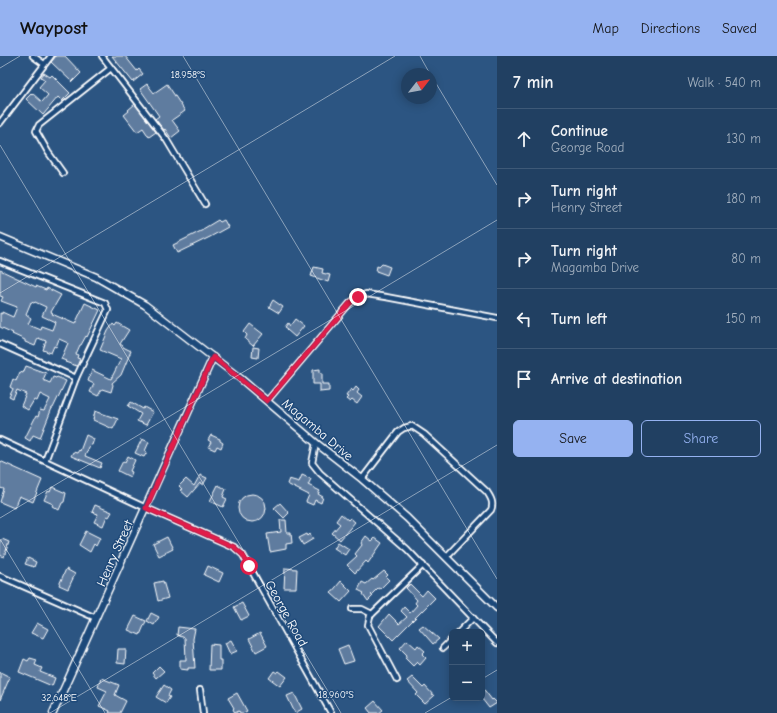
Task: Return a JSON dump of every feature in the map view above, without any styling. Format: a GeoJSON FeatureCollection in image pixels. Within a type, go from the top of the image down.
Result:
{"type":"FeatureCollection","features":[{"type":"Feature","properties":{"kind":"street"},"geometry":{"type":"LineString","coordinates":[[33,56],[44,64]]}},
{"type":"Feature","properties":{"kind":"street"},"geometry":{"type":"LineString","coordinates":[[0,123],[51,56]]}},
{"type":"Feature","properties":{"kind":"street"},"geometry":{"type":"LineString","coordinates":[[102,56],[166,140],[205,204]]}},
{"type":"Feature","properties":{"kind":"street"},"geometry":{"type":"LineString","coordinates":[[62,172],[36,131],[39,125],[111,68]]}},
{"type":"Feature","properties":{"kind":"street","name":"Magamba Drive"},"geometry":{"type":"LineString","coordinates":[[0,236],[96,278],[145,305],[213,357],[316,443],[362,479],[407,518],[497,608]]}},
{"type":"Feature","properties":{"kind":"street"},"geometry":{"type":"LineString","coordinates":[[0,261],[105,303],[108,310],[76,378],[45,461]]}},
{"type":"Feature","properties":{"kind":"street"},"geometry":{"type":"LineString","coordinates":[[267,401],[350,303],[358,297],[366,294],[497,318]]}},
{"type":"Feature","properties":{"kind":"street"},"geometry":{"type":"LineString","coordinates":[[0,344],[76,378]]}},
{"type":"Feature","properties":{"kind":"street","name":"Henry Street"},"geometry":{"type":"LineString","coordinates":[[53,713],[213,357]]}},
{"type":"Feature","properties":{"kind":"street"},"geometry":{"type":"LineString","coordinates":[[362,479],[398,432],[404,428],[412,426],[424,434],[487,492],[493,506],[491,510],[446,557]]}},
{"type":"Feature","properties":{"kind":"street","name":"George Road"},"geometry":{"type":"LineString","coordinates":[[0,440],[234,547],[243,555],[331,713]]}},
{"type":"Feature","properties":{"kind":"street"},"geometry":{"type":"LineString","coordinates":[[316,443],[312,463],[320,474],[395,538],[497,642]]}},
{"type":"Feature","properties":{"kind":"street"},"geometry":{"type":"LineString","coordinates":[[397,680],[368,625],[369,618],[423,565]]}},
{"type":"Feature","properties":{"kind":"street"},"geometry":{"type":"LineString","coordinates":[[0,576],[96,618]]}},
{"type":"Feature","properties":{"kind":"street"},"geometry":{"type":"LineString","coordinates":[[352,609],[362,609],[372,614]]}},
{"type":"Feature","properties":{"kind":"street"},"geometry":{"type":"LineString","coordinates":[[462,629],[473,618]]}},
{"type":"Feature","properties":{"kind":"street"},"geometry":{"type":"LineString","coordinates":[[443,648],[449,642]]}},
{"type":"Feature","properties":{"kind":"street"},"geometry":{"type":"LineString","coordinates":[[200,690],[203,713]]}},
{"type":"Feature","properties":{"kind":"building"},"geometry":{"type":"Polygon","coordinates":[[[56,56],[65,56],[81,73],[72,82],[51,62],[56,56]]]}},
{"type":"Feature","properties":{"kind":"building"},"geometry":{"type":"Polygon","coordinates":[[[112,56],[125,56],[137,71],[139,69],[143,74],[133,82],[112,56]]]}},
{"type":"Feature","properties":{"kind":"building"},"geometry":{"type":"Polygon","coordinates":[[[44,73],[50,77],[52,75],[70,93],[62,101],[58,97],[43,115],[26,99],[32,93],[42,102],[48,95],[39,87],[45,80],[41,77],[44,73]]]}},
{"type":"Feature","properties":{"kind":"building"},"geometry":{"type":"Polygon","coordinates":[[[147,84],[154,93],[167,84],[185,111],[172,120],[180,131],[171,138],[165,129],[164,130],[155,119],[159,116],[140,89],[147,84]]]}},
{"type":"Feature","properties":{"kind":"building"},"geometry":{"type":"Polygon","coordinates":[[[135,104],[156,132],[149,137],[143,128],[137,132],[124,115],[135,104]]]}},
{"type":"Feature","properties":{"kind":"building"},"geometry":{"type":"Polygon","coordinates":[[[218,220],[220,222],[224,220],[228,227],[177,253],[173,245],[203,230],[218,220]]]}},
{"type":"Feature","properties":{"kind":"building"},"geometry":{"type":"Polygon","coordinates":[[[382,264],[390,267],[387,275],[376,271],[377,266],[379,267],[382,264]]]}},
{"type":"Feature","properties":{"kind":"building"},"geometry":{"type":"Polygon","coordinates":[[[314,267],[323,269],[322,273],[330,275],[328,282],[311,276],[314,267]]]}},
{"type":"Feature","properties":{"kind":"building"},"geometry":{"type":"Polygon","coordinates":[[[0,270],[36,287],[46,290],[47,288],[61,295],[51,312],[53,313],[52,314],[75,324],[85,303],[100,310],[87,337],[86,336],[80,345],[76,354],[78,355],[77,358],[80,359],[77,366],[61,359],[68,343],[59,339],[56,347],[54,346],[51,353],[43,350],[46,341],[38,338],[35,346],[25,342],[25,340],[0,327],[0,313],[2,314],[2,312],[13,317],[17,307],[1,301],[3,297],[0,296],[0,270]],[[31,302],[26,314],[31,318],[28,324],[40,329],[41,326],[52,330],[55,322],[42,316],[46,307],[35,302],[31,302]]]}},
{"type":"Feature","properties":{"kind":"building"},"geometry":{"type":"Polygon","coordinates":[[[273,300],[283,307],[279,313],[269,307],[273,300]]]}},
{"type":"Feature","properties":{"kind":"building"},"geometry":{"type":"Polygon","coordinates":[[[295,319],[304,326],[295,337],[285,327],[288,323],[290,326],[295,319]]]}},
{"type":"Feature","properties":{"kind":"building"},"geometry":{"type":"Polygon","coordinates":[[[117,323],[129,330],[120,344],[131,351],[121,375],[112,383],[113,385],[111,392],[102,389],[98,396],[90,392],[94,384],[88,381],[92,370],[111,379],[121,359],[100,350],[108,331],[113,324],[115,326],[117,323]]]}},
{"type":"Feature","properties":{"kind":"building"},"geometry":{"type":"Polygon","coordinates":[[[250,324],[263,334],[253,346],[245,339],[247,335],[244,332],[250,324]]]}},
{"type":"Feature","properties":{"kind":"building"},"geometry":{"type":"Polygon","coordinates":[[[253,347],[259,348],[258,358],[252,357],[253,347]]]}},
{"type":"Feature","properties":{"kind":"building"},"geometry":{"type":"Polygon","coordinates":[[[26,366],[46,373],[43,380],[50,383],[53,377],[66,381],[52,408],[40,438],[33,435],[30,441],[25,438],[36,416],[38,417],[40,410],[44,411],[50,399],[40,394],[37,401],[34,400],[28,410],[21,406],[26,394],[17,390],[13,399],[9,397],[13,389],[10,387],[13,379],[16,381],[20,372],[23,373],[26,366]]]}},
{"type":"Feature","properties":{"kind":"building"},"geometry":{"type":"Polygon","coordinates":[[[320,369],[320,373],[322,373],[322,384],[329,384],[329,391],[320,392],[320,384],[313,384],[313,370],[320,369]]]}},
{"type":"Feature","properties":{"kind":"building"},"geometry":{"type":"Polygon","coordinates":[[[356,387],[359,390],[357,393],[362,397],[357,404],[352,400],[350,402],[346,399],[348,397],[346,396],[351,389],[353,391],[356,387]]]}},
{"type":"Feature","properties":{"kind":"building"},"geometry":{"type":"Polygon","coordinates":[[[131,402],[143,409],[144,407],[153,412],[146,425],[137,421],[141,414],[128,406],[131,402]]]}},
{"type":"Feature","properties":{"kind":"building"},"geometry":{"type":"Polygon","coordinates":[[[95,411],[118,419],[113,429],[93,420],[95,411]]]}},
{"type":"Feature","properties":{"kind":"building"},"geometry":{"type":"Polygon","coordinates":[[[86,435],[94,439],[85,456],[102,463],[100,468],[71,456],[73,452],[77,453],[79,450],[80,451],[86,435]]]}},
{"type":"Feature","properties":{"kind":"building"},"geometry":{"type":"Polygon","coordinates":[[[211,435],[220,439],[223,443],[221,448],[217,446],[215,450],[208,447],[211,442],[208,440],[211,435]]]}},
{"type":"Feature","properties":{"kind":"building"},"geometry":{"type":"Polygon","coordinates":[[[142,439],[149,442],[145,451],[147,452],[144,457],[135,453],[142,439]]]}},
{"type":"Feature","properties":{"kind":"building"},"geometry":{"type":"Polygon","coordinates":[[[128,456],[135,460],[130,471],[132,472],[130,477],[118,471],[123,461],[125,462],[128,456]]]}},
{"type":"Feature","properties":{"kind":"building"},"geometry":{"type":"Polygon","coordinates":[[[0,461],[42,480],[33,502],[19,496],[14,508],[0,502],[4,489],[0,488],[0,461]]]}},
{"type":"Feature","properties":{"kind":"building"},"geometry":{"type":"Polygon","coordinates":[[[200,475],[207,478],[203,485],[200,483],[188,497],[180,490],[182,489],[179,486],[186,479],[194,486],[200,475]]]}},
{"type":"Feature","properties":{"kind":"building"},"geometry":{"type":"Polygon","coordinates":[[[302,475],[311,479],[308,485],[320,491],[318,494],[323,497],[321,503],[315,500],[313,505],[306,502],[309,495],[287,484],[289,479],[299,482],[302,475]]]}},
{"type":"Feature","properties":{"kind":"building"},"geometry":{"type":"Polygon","coordinates":[[[218,485],[226,489],[223,497],[227,499],[223,507],[210,501],[218,485]]]}},
{"type":"Feature","properties":{"kind":"building"},"geometry":{"type":"Polygon","coordinates":[[[52,487],[66,493],[64,502],[59,510],[52,506],[53,504],[44,500],[48,491],[50,492],[52,487]]]}},
{"type":"Feature","properties":{"kind":"building"},"geometry":{"type":"Polygon","coordinates":[[[252,494],[262,498],[266,508],[262,518],[252,522],[242,518],[238,508],[242,498],[252,494]]]}},
{"type":"Feature","properties":{"kind":"building"},"geometry":{"type":"Polygon","coordinates":[[[280,503],[289,513],[284,518],[274,508],[280,503]]]}},
{"type":"Feature","properties":{"kind":"building"},"geometry":{"type":"Polygon","coordinates":[[[95,505],[112,512],[109,517],[107,516],[103,526],[94,522],[98,514],[92,512],[95,505]]]}},
{"type":"Feature","properties":{"kind":"building"},"geometry":{"type":"Polygon","coordinates":[[[341,514],[348,520],[350,518],[355,522],[340,540],[332,533],[340,524],[336,521],[341,514]]]}},
{"type":"Feature","properties":{"kind":"building"},"geometry":{"type":"Polygon","coordinates":[[[280,520],[286,520],[287,533],[291,533],[292,543],[286,544],[286,549],[270,552],[267,534],[281,532],[280,520]]]}},
{"type":"Feature","properties":{"kind":"building"},"geometry":{"type":"Polygon","coordinates":[[[86,531],[100,538],[96,546],[94,544],[90,552],[79,545],[86,531]]]}},
{"type":"Feature","properties":{"kind":"building"},"geometry":{"type":"Polygon","coordinates":[[[307,534],[308,536],[310,534],[313,539],[303,545],[299,538],[307,534]]]}},
{"type":"Feature","properties":{"kind":"building"},"geometry":{"type":"Polygon","coordinates":[[[366,536],[372,541],[375,538],[382,543],[368,563],[366,561],[355,573],[347,565],[357,556],[355,554],[362,545],[361,543],[366,536]]]}},
{"type":"Feature","properties":{"kind":"building"},"geometry":{"type":"Polygon","coordinates":[[[167,537],[173,549],[159,556],[153,544],[167,537]]]}},
{"type":"Feature","properties":{"kind":"building"},"geometry":{"type":"Polygon","coordinates":[[[2,539],[9,542],[4,557],[0,555],[0,544],[2,539]]]}},
{"type":"Feature","properties":{"kind":"building"},"geometry":{"type":"Polygon","coordinates":[[[338,542],[349,549],[345,555],[334,548],[338,542]]]}},
{"type":"Feature","properties":{"kind":"building"},"geometry":{"type":"Polygon","coordinates":[[[28,558],[36,562],[34,567],[25,564],[28,558]]]}},
{"type":"Feature","properties":{"kind":"building"},"geometry":{"type":"Polygon","coordinates":[[[208,566],[223,573],[219,582],[204,575],[208,566]]]}},
{"type":"Feature","properties":{"kind":"building"},"geometry":{"type":"Polygon","coordinates":[[[285,568],[297,569],[296,588],[284,588],[285,568]]]}},
{"type":"Feature","properties":{"kind":"building"},"geometry":{"type":"Polygon","coordinates":[[[66,569],[75,574],[68,589],[59,585],[66,569]]]}},
{"type":"Feature","properties":{"kind":"building"},"geometry":{"type":"Polygon","coordinates":[[[384,571],[388,575],[386,577],[389,580],[371,595],[373,596],[368,601],[363,594],[364,593],[358,590],[362,582],[366,584],[384,571]]]}},
{"type":"Feature","properties":{"kind":"building"},"geometry":{"type":"Polygon","coordinates":[[[163,581],[168,598],[158,601],[154,583],[163,581]]]}},
{"type":"Feature","properties":{"kind":"building"},"geometry":{"type":"Polygon","coordinates":[[[341,581],[351,591],[341,602],[331,593],[341,581]]]}},
{"type":"Feature","properties":{"kind":"building"},"geometry":{"type":"Polygon","coordinates":[[[410,584],[422,596],[427,590],[435,598],[393,640],[379,626],[389,614],[399,624],[407,617],[401,611],[404,607],[410,613],[417,605],[415,603],[417,600],[406,588],[410,584]]]}},
{"type":"Feature","properties":{"kind":"building"},"geometry":{"type":"Polygon","coordinates":[[[242,603],[249,616],[241,620],[234,607],[242,603]]]}},
{"type":"Feature","properties":{"kind":"building"},"geometry":{"type":"Polygon","coordinates":[[[151,613],[159,617],[154,625],[147,621],[151,613]]]}},
{"type":"Feature","properties":{"kind":"building"},"geometry":{"type":"Polygon","coordinates":[[[135,616],[146,621],[140,635],[128,630],[135,616]]]}},
{"type":"Feature","properties":{"kind":"building"},"geometry":{"type":"Polygon","coordinates":[[[37,623],[48,629],[43,638],[31,633],[37,623]]]}},
{"type":"Feature","properties":{"kind":"building"},"geometry":{"type":"Polygon","coordinates":[[[423,625],[439,639],[433,644],[419,628],[423,625]]]}},
{"type":"Feature","properties":{"kind":"building"},"geometry":{"type":"Polygon","coordinates":[[[178,627],[195,629],[193,639],[195,668],[188,668],[188,670],[180,669],[180,660],[186,660],[185,638],[177,635],[178,627]]]}},
{"type":"Feature","properties":{"kind":"building"},"geometry":{"type":"Polygon","coordinates":[[[260,633],[267,646],[256,652],[249,639],[260,633]]]}},
{"type":"Feature","properties":{"kind":"building"},"geometry":{"type":"Polygon","coordinates":[[[231,640],[237,651],[230,654],[225,643],[231,640]]]}},
{"type":"Feature","properties":{"kind":"building"},"geometry":{"type":"Polygon","coordinates":[[[407,640],[416,648],[418,645],[425,651],[422,654],[426,658],[420,665],[417,662],[413,666],[405,658],[407,655],[400,648],[407,640]]]}},
{"type":"Feature","properties":{"kind":"building"},"geometry":{"type":"Polygon","coordinates":[[[210,644],[219,645],[221,670],[209,670],[210,644]]]}},
{"type":"Feature","properties":{"kind":"building"},"geometry":{"type":"Polygon","coordinates":[[[348,645],[354,661],[344,664],[338,649],[348,645]]]}},
{"type":"Feature","properties":{"kind":"building"},"geometry":{"type":"Polygon","coordinates":[[[118,649],[126,649],[125,664],[117,663],[118,649]]]}},
{"type":"Feature","properties":{"kind":"building"},"geometry":{"type":"Polygon","coordinates":[[[30,658],[37,660],[35,665],[42,668],[40,672],[55,678],[52,686],[19,672],[24,659],[28,661],[30,658]]]}},
{"type":"Feature","properties":{"kind":"building"},"geometry":{"type":"Polygon","coordinates":[[[159,666],[164,671],[156,678],[152,673],[159,666]]]}},
{"type":"Feature","properties":{"kind":"building"},"geometry":{"type":"Polygon","coordinates":[[[274,671],[277,673],[279,671],[287,677],[280,686],[269,678],[274,671]]]}},
{"type":"Feature","properties":{"kind":"building"},"geometry":{"type":"Polygon","coordinates":[[[0,672],[10,677],[0,700],[0,672]]]}},
{"type":"Feature","properties":{"kind":"building"},"geometry":{"type":"Polygon","coordinates":[[[412,677],[423,688],[425,686],[434,696],[425,704],[416,695],[418,693],[407,681],[412,677]]]}},
{"type":"Feature","properties":{"kind":"building"},"geometry":{"type":"Polygon","coordinates":[[[101,678],[119,685],[115,695],[126,701],[120,713],[109,713],[110,711],[99,706],[107,691],[98,687],[101,678]]]}},
{"type":"Feature","properties":{"kind":"building"},"geometry":{"type":"Polygon","coordinates":[[[164,685],[171,690],[168,696],[170,697],[166,703],[156,697],[164,685]]]}},
{"type":"Feature","properties":{"kind":"building"},"geometry":{"type":"Polygon","coordinates":[[[485,691],[492,700],[493,699],[497,703],[489,708],[484,701],[485,701],[485,691]]]}},
{"type":"Feature","properties":{"kind":"building"},"geometry":{"type":"Polygon","coordinates":[[[237,693],[247,711],[243,713],[240,713],[239,711],[235,713],[234,708],[228,698],[237,693]]]}},
{"type":"Feature","properties":{"kind":"building"},"geometry":{"type":"Polygon","coordinates":[[[294,693],[302,709],[295,713],[287,696],[294,693]]]}},
{"type":"Feature","properties":{"kind":"building"},"geometry":{"type":"Polygon","coordinates":[[[375,701],[383,710],[379,713],[371,713],[367,708],[375,701]]]}},
{"type":"Feature","properties":{"kind":"route"},"geometry":{"type":"LineString","coordinates":[[249,566],[243,555],[234,547],[146,508],[213,357],[267,401],[350,303],[358,297]]}}]}
